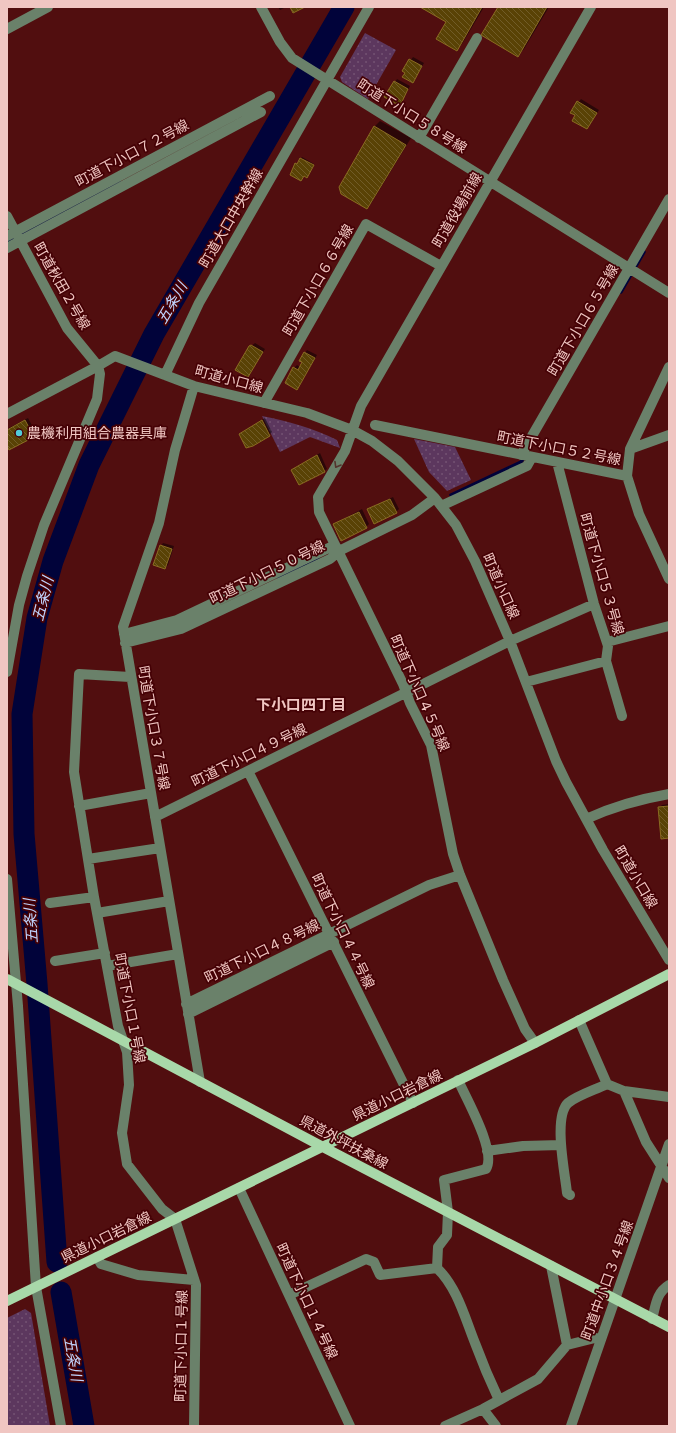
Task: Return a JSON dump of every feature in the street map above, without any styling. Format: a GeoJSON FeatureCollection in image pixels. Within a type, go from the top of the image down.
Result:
{"type":"FeatureCollection","features":[{"type":"Feature","properties":{"kind":"main road","name":"県道小口岩倉線"},"geometry":{"type":"LineString","coordinates":[[7,1301],[535,1043],[669,974]]}},
{"type":"Feature","properties":{"kind":"main road","name":"県道外坪扶桑線"},"geometry":{"type":"LineString","coordinates":[[11,982],[323,1147],[669,1327]]}},
{"type":"Feature","properties":{"kind":"street"},"geometry":{"type":"LineString","coordinates":[[7,29],[48,7]]}},
{"type":"Feature","properties":{"kind":"street","name":"町道下小口５８号線"},"geometry":{"type":"LineString","coordinates":[[261,7],[286,51],[294,59],[669,293]]}},
{"type":"Feature","properties":{"kind":"street","name":"町道大口中央幹線"},"geometry":{"type":"LineString","coordinates":[[164,375],[199,303],[324,78],[369,7]]}},
{"type":"Feature","properties":{"kind":"street","name":"町道役場前線"},"geometry":{"type":"LineString","coordinates":[[352,430],[360,406],[591,7]]}},
{"type":"Feature","properties":{"kind":"street"},"geometry":{"type":"LineString","coordinates":[[419,138],[477,38]]}},
{"type":"Feature","properties":{"kind":"street","name":"町道下小口７２号線"},"geometry":{"type":"LineString","coordinates":[[11,234],[270,96]]}},
{"type":"Feature","properties":{"kind":"street"},"geometry":{"type":"LineString","coordinates":[[7,248],[261,112]]}},
{"type":"Feature","properties":{"kind":"street","name":"町道下小口６５号線"},"geometry":{"type":"LineString","coordinates":[[521,455],[669,199]]}},
{"type":"Feature","properties":{"kind":"street","name":"町道秋田２号線"},"geometry":{"type":"LineString","coordinates":[[7,216],[11,234],[20,241],[67,328],[98,366]]}},
{"type":"Feature","properties":{"kind":"street","name":"町道下小口６６号線"},"geometry":{"type":"LineString","coordinates":[[264,403],[366,224],[441,266]]}},
{"type":"Feature","properties":{"kind":"street"},"geometry":{"type":"LineString","coordinates":[[7,414],[115,356],[164,375]]}},
{"type":"Feature","properties":{"kind":"street"},"geometry":{"type":"LineString","coordinates":[[7,672],[19,606],[27,576],[44,526],[96,399],[100,374],[98,366]]}},
{"type":"Feature","properties":{"kind":"street"},"geometry":{"type":"LineString","coordinates":[[627,476],[630,449],[669,367]]}},
{"type":"Feature","properties":{"kind":"street","name":"町道小口線"},"geometry":{"type":"LineString","coordinates":[[164,375],[194,386],[308,413],[352,430],[372,441],[398,461],[438,502],[456,525],[468,546],[510,642],[556,761],[586,819],[669,960]]}},
{"type":"Feature","properties":{"kind":"street","name":"町道下小口３７号線"},"geometry":{"type":"LineString","coordinates":[[194,386],[175,450],[159,523],[123,627],[130,677],[200,1082]]}},
{"type":"Feature","properties":{"kind":"street","name":"町道下小口５２号線"},"geometry":{"type":"LineString","coordinates":[[376,425],[627,476],[639,514],[669,579]]}},
{"type":"Feature","properties":{"kind":"street","name":"町道下小口４５号線"},"geometry":{"type":"LineString","coordinates":[[352,430],[345,451],[318,497],[317,504],[319,512],[431,745],[454,854],[460,875],[515,1008],[525,1029],[535,1043]]}},
{"type":"Feature","properties":{"kind":"street"},"geometry":{"type":"LineString","coordinates":[[630,449],[669,435]]}},
{"type":"Feature","properties":{"kind":"street","name":"町道下小口５０号線"},"geometry":{"type":"LineString","coordinates":[[124,638],[181,629],[330,559],[337,549],[341,550],[438,502],[527,466],[532,457]]}},
{"type":"Feature","properties":{"kind":"street","name":"町道下小口５３号線"},"geometry":{"type":"LineString","coordinates":[[557,462],[594,604],[607,642],[606,660],[622,716]]}},
{"type":"Feature","properties":{"kind":"street"},"geometry":{"type":"LineString","coordinates":[[124,638],[177,620],[337,549]]}},
{"type":"Feature","properties":{"kind":"street","name":"町道下小口４９号線"},"geometry":{"type":"LineString","coordinates":[[155,817],[406,692],[594,604]]}},
{"type":"Feature","properties":{"kind":"street"},"geometry":{"type":"LineString","coordinates":[[607,642],[669,626]]}},
{"type":"Feature","properties":{"kind":"street"},"geometry":{"type":"LineString","coordinates":[[526,682],[606,660]]}},
{"type":"Feature","properties":{"kind":"street","name":"町道下小口１号線"},"geometry":{"type":"LineString","coordinates":[[130,677],[79,674],[74,772],[94,897],[118,1026],[127,1052],[129,1086],[122,1133],[127,1164],[162,1209],[175,1219],[194,1280],[196,1341],[194,1426]]}},
{"type":"Feature","properties":{"kind":"street","name":"町道下小口４４号線"},"geometry":{"type":"LineString","coordinates":[[248,771],[413,1103]]}},
{"type":"Feature","properties":{"kind":"street"},"geometry":{"type":"LineString","coordinates":[[79,806],[151,793]]}},
{"type":"Feature","properties":{"kind":"street"},"geometry":{"type":"LineString","coordinates":[[586,819],[604,811],[641,799],[669,794]]}},
{"type":"Feature","properties":{"kind":"street"},"geometry":{"type":"LineString","coordinates":[[88,859],[160,848]]}},
{"type":"Feature","properties":{"kind":"street","name":"町道下小口４８号線"},"geometry":{"type":"LineString","coordinates":[[187,1009],[332,938],[429,885],[460,875]]}},
{"type":"Feature","properties":{"kind":"street"},"geometry":{"type":"LineString","coordinates":[[7,879],[11,982],[36,1287],[61,1426]]}},
{"type":"Feature","properties":{"kind":"street"},"geometry":{"type":"LineString","coordinates":[[50,903],[94,897]]}},
{"type":"Feature","properties":{"kind":"street"},"geometry":{"type":"LineString","coordinates":[[97,913],[169,901]]}},
{"type":"Feature","properties":{"kind":"street"},"geometry":{"type":"LineString","coordinates":[[55,961],[105,953]]}},
{"type":"Feature","properties":{"kind":"street"},"geometry":{"type":"LineString","coordinates":[[107,966],[178,954]]}},
{"type":"Feature","properties":{"kind":"street"},"geometry":{"type":"LineString","coordinates":[[579,1020],[607,1084],[624,1091],[669,1097]]}},
{"type":"Feature","properties":{"kind":"street"},"geometry":{"type":"LineString","coordinates":[[458,1080],[480,1128],[487,1151],[489,1165],[486,1169],[444,1180],[448,1212],[447,1235],[438,1247],[438,1268],[444,1274],[460,1305],[499,1400]]}},
{"type":"Feature","properties":{"kind":"street"},"geometry":{"type":"LineString","coordinates":[[570,1195],[567,1193],[561,1145],[563,1110],[569,1103],[607,1084]]}},
{"type":"Feature","properties":{"kind":"street"},"geometry":{"type":"LineString","coordinates":[[624,1091],[646,1142],[661,1168],[669,1178]]}},
{"type":"Feature","properties":{"kind":"street","name":"町道中小口３４号線"},"geometry":{"type":"LineString","coordinates":[[571,1426],[669,1144]]}},
{"type":"Feature","properties":{"kind":"street"},"geometry":{"type":"LineString","coordinates":[[487,1151],[523,1146],[561,1145]]}},
{"type":"Feature","properties":{"kind":"street","name":"町道下小口１４号線"},"geometry":{"type":"LineString","coordinates":[[239,1188],[350,1426]]}},
{"type":"Feature","properties":{"kind":"street"},"geometry":{"type":"LineString","coordinates":[[98,1257],[101,1264],[138,1275],[194,1280]]}},
{"type":"Feature","properties":{"kind":"street"},"geometry":{"type":"LineString","coordinates":[[289,1295],[366,1259],[374,1262],[380,1275],[438,1268]]}},
{"type":"Feature","properties":{"kind":"street"},"geometry":{"type":"LineString","coordinates":[[550,1266],[567,1345]]}},
{"type":"Feature","properties":{"kind":"street"},"geometry":{"type":"LineString","coordinates":[[652,1319],[658,1295],[662,1290],[669,1286]]}},
{"type":"Feature","properties":{"kind":"street"},"geometry":{"type":"LineString","coordinates":[[445,1426],[483,1409],[538,1379],[567,1345],[595,1338],[600,1339]]}},
{"type":"Feature","properties":{"kind":"street"},"geometry":{"type":"LineString","coordinates":[[483,1409],[496,1426]]}},
{"type":"Feature","properties":{"kind":"shaded area"},"geometry":{"type":"Polygon","coordinates":[[[365,33],[396,50],[368,99],[342,82],[340,77],[365,33]]]}},
{"type":"Feature","properties":{"kind":"shaded area"},"geometry":{"type":"Polygon","coordinates":[[[262,416],[310,428],[337,440],[340,448],[310,437],[280,452],[262,416]]]}},
{"type":"Feature","properties":{"kind":"shaded area"},"geometry":{"type":"Polygon","coordinates":[[[414,439],[455,447],[471,480],[447,491],[429,472],[414,439]]]}},
{"type":"Feature","properties":{"kind":"shaded area"},"geometry":{"type":"Polygon","coordinates":[[[25,1309],[31,1313],[50,1426],[7,1426],[7,1318],[25,1309]]]}},
{"type":"Feature","properties":{"kind":"building"},"geometry":{"type":"Polygon","coordinates":[[[290,7],[305,7],[293,13],[290,7]]]}},
{"type":"Feature","properties":{"kind":"building"},"geometry":{"type":"Polygon","coordinates":[[[420,7],[482,7],[457,51],[436,39],[446,22],[420,7]]]}},
{"type":"Feature","properties":{"kind":"building"},"geometry":{"type":"Polygon","coordinates":[[[498,7],[547,7],[518,57],[481,35],[498,7]]]}},
{"type":"Feature","properties":{"kind":"building"},"geometry":{"type":"Polygon","coordinates":[[[409,59],[422,66],[413,83],[402,77],[405,73],[402,71],[409,59]]]}},
{"type":"Feature","properties":{"kind":"building"},"geometry":{"type":"Polygon","coordinates":[[[394,81],[408,89],[400,106],[384,97],[394,81]]]}},
{"type":"Feature","properties":{"kind":"building"},"geometry":{"type":"Polygon","coordinates":[[[577,101],[597,113],[587,129],[572,121],[575,115],[570,113],[577,101]]]}},
{"type":"Feature","properties":{"kind":"building"},"geometry":{"type":"Polygon","coordinates":[[[374,126],[406,145],[367,209],[341,194],[339,187],[374,126]]]}},
{"type":"Feature","properties":{"kind":"building"},"geometry":{"type":"Polygon","coordinates":[[[300,158],[314,165],[307,178],[304,176],[301,181],[290,175],[295,163],[297,164],[300,158]]]}},
{"type":"Feature","properties":{"kind":"building"},"geometry":{"type":"Polygon","coordinates":[[[251,345],[263,352],[248,377],[235,370],[251,345]]]}},
{"type":"Feature","properties":{"kind":"building"},"geometry":{"type":"Polygon","coordinates":[[[304,352],[315,358],[297,390],[285,383],[293,367],[298,370],[302,362],[299,361],[304,352]]]}},
{"type":"Feature","properties":{"kind":"building","name":"農機利用組合農器具庫"},"geometry":{"type":"Polygon","coordinates":[[[25,420],[34,437],[9,450],[7,446],[7,430],[25,420]]]}},
{"type":"Feature","properties":{"kind":"building"},"geometry":{"type":"Polygon","coordinates":[[[262,420],[270,436],[253,446],[246,448],[239,434],[262,420]]]}},
{"type":"Feature","properties":{"kind":"building"},"geometry":{"type":"Polygon","coordinates":[[[317,455],[325,472],[299,485],[291,470],[317,455]]]}},
{"type":"Feature","properties":{"kind":"building"},"geometry":{"type":"Polygon","coordinates":[[[390,499],[397,513],[374,524],[367,509],[390,499]]]}},
{"type":"Feature","properties":{"kind":"building"},"geometry":{"type":"Polygon","coordinates":[[[359,512],[367,528],[341,541],[333,524],[359,512]]]}},
{"type":"Feature","properties":{"kind":"building"},"geometry":{"type":"Polygon","coordinates":[[[160,545],[172,549],[165,569],[153,565],[160,545]]]}},
{"type":"Feature","properties":{"kind":"building"},"geometry":{"type":"Polygon","coordinates":[[[669,806],[669,838],[661,839],[658,807],[669,806]]]}},
{"type":"Feature","properties":{"kind":"waterway","name":"五条川"},"geometry":{"type":"LineString","coordinates":[[57,1262],[37,984],[24,834],[22,714],[37,618],[53,561],[89,465],[154,334],[344,7]]}},
{"type":"Feature","properties":{"kind":"waterway"},"geometry":{"type":"LineString","coordinates":[[23,234],[119,182]]}},
{"type":"Feature","properties":{"kind":"waterway"},"geometry":{"type":"LineString","coordinates":[[7,242],[14,239]]}},
{"type":"Feature","properties":{"kind":"waterway"},"geometry":{"type":"LineString","coordinates":[[621,292],[644,252]]}},
{"type":"Feature","properties":{"kind":"waterway"},"geometry":{"type":"LineString","coordinates":[[451,495],[521,462],[525,456]]}},
{"type":"Feature","properties":{"kind":"waterway"},"geometry":{"type":"LineString","coordinates":[[279,578],[318,559]]}},
{"type":"Feature","properties":{"kind":"waterway","name":"五条川"},"geometry":{"type":"LineString","coordinates":[[61,1292],[84,1426]]}},
{"type":"Feature","properties":{"kind":"place","name":"農機利用組合農器具庫"},"geometry":{"type":"Point","coordinates":[19,433]}},
{"type":"Feature","properties":{"kind":"district","name":"下小口四丁目"},"geometry":{"type":"Point","coordinates":[301,705]}}]}
